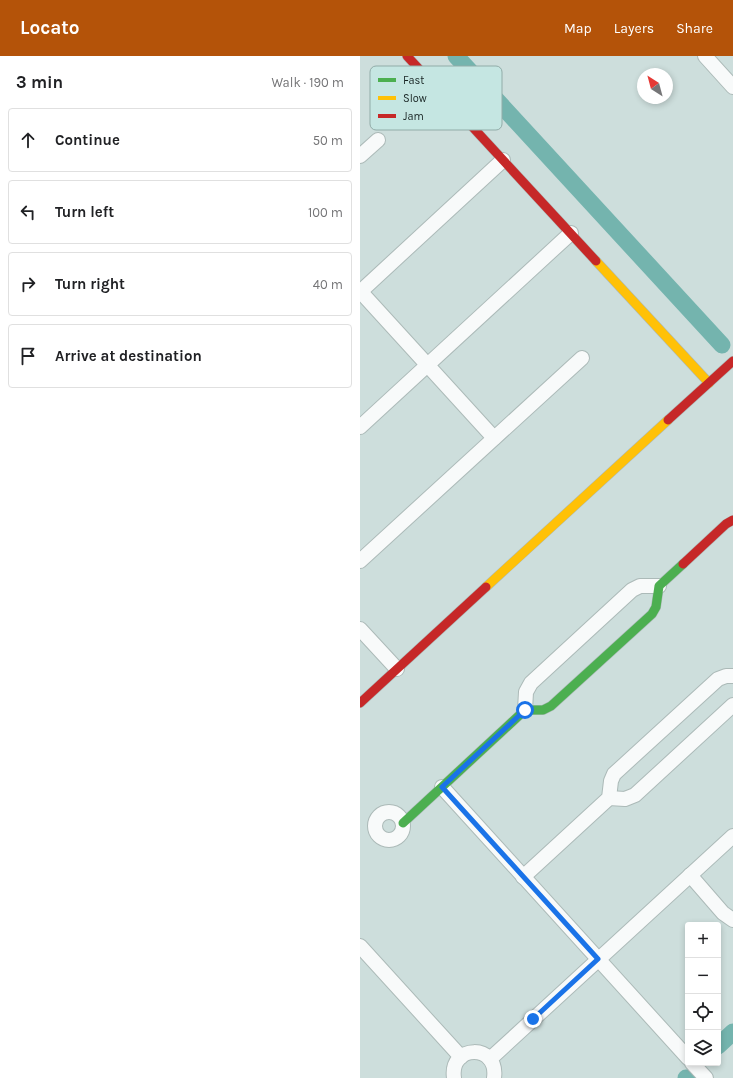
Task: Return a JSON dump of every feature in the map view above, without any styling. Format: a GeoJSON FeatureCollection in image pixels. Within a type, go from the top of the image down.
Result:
{"type":"FeatureCollection","features":[{"type":"Feature","properties":{"kind":"street"},"geometry":{"type":"LineString","coordinates":[[407,56],[416,66]]}},
{"type":"Feature","properties":{"kind":"street"},"geometry":{"type":"LineString","coordinates":[[705,56],[733,87]]}},
{"type":"Feature","properties":{"kind":"street"},"geometry":{"type":"LineString","coordinates":[[475,130],[709,383]]}},
{"type":"Feature","properties":{"kind":"street"},"geometry":{"type":"LineString","coordinates":[[360,156],[378,140]]}},
{"type":"Feature","properties":{"kind":"street"},"geometry":{"type":"LineString","coordinates":[[494,438],[360,291],[503,160]]}},
{"type":"Feature","properties":{"kind":"street"},"geometry":{"type":"LineString","coordinates":[[360,427],[571,233]]}},
{"type":"Feature","properties":{"kind":"street"},"geometry":{"type":"LineString","coordinates":[[360,561],[582,358]]}},
{"type":"Feature","properties":{"kind":"street"},"geometry":{"type":"LineString","coordinates":[[360,703],[733,361]]}},
{"type":"Feature","properties":{"kind":"street"},"geometry":{"type":"LineString","coordinates":[[403,823],[525,710],[543,710],[551,706],[652,614],[656,607],[659,586],[726,524],[733,520]]}},
{"type":"Feature","properties":{"kind":"street"},"geometry":{"type":"LineString","coordinates":[[525,710],[526,692],[531,683],[632,590],[640,586],[659,586]]}},
{"type":"Feature","properties":{"kind":"street"},"geometry":{"type":"LineString","coordinates":[[360,629],[397,669]]}},
{"type":"Feature","properties":{"kind":"street"},"geometry":{"type":"LineString","coordinates":[[523,877],[610,798],[611,781],[614,774],[718,680],[726,676],[733,676]]}},
{"type":"Feature","properties":{"kind":"street"},"geometry":{"type":"LineString","coordinates":[[610,798],[625,799],[634,795],[733,705]]}},
{"type":"Feature","properties":{"kind":"street"},"geometry":{"type":"LineString","coordinates":[[442,787],[685,1055]]}},
{"type":"Feature","properties":{"kind":"street"},"geometry":{"type":"LineString","coordinates":[[490,1059],[733,836]]}},
{"type":"Feature","properties":{"kind":"street"},"geometry":{"type":"LineString","coordinates":[[690,875],[719,910],[733,920]]}},
{"type":"Feature","properties":{"kind":"street"},"geometry":{"type":"LineString","coordinates":[[360,946],[461,1057]]}},
{"type":"Feature","properties":{"kind":"street"},"geometry":{"type":"LineString","coordinates":[[454,1078],[454,1067],[461,1057],[467,1053],[477,1052],[484,1054],[490,1059],[494,1067],[494,1078]]}},
{"type":"Feature","properties":{"kind":"street"},"geometry":{"type":"LineString","coordinates":[[695,1066],[706,1078]]}},
{"type":"Feature","properties":{"kind":"waterway"},"geometry":{"type":"LineString","coordinates":[[456,56],[465,66]]}},
{"type":"Feature","properties":{"kind":"waterway"},"geometry":{"type":"LineString","coordinates":[[502,106],[722,345]]}},
{"type":"Feature","properties":{"kind":"waterway"},"geometry":{"type":"LineString","coordinates":[[721,1043],[733,1032]]}},
{"type":"Feature","properties":{"kind":"traffic: fast"},"geometry":{"type":"LineString","coordinates":[[403,823],[525,710],[543,710],[551,706],[652,614],[656,607],[659,586],[683,564]]}},
{"type":"Feature","properties":{"kind":"traffic: slow"},"geometry":{"type":"LineString","coordinates":[[596,261],[709,383]]}},
{"type":"Feature","properties":{"kind":"traffic: slow"},"geometry":{"type":"LineString","coordinates":[[486,587],[668,420]]}},
{"type":"Feature","properties":{"kind":"traffic: jam"},"geometry":{"type":"LineString","coordinates":[[407,56],[416,66]]}},
{"type":"Feature","properties":{"kind":"traffic: jam"},"geometry":{"type":"LineString","coordinates":[[475,130],[596,261]]}},
{"type":"Feature","properties":{"kind":"traffic: jam"},"geometry":{"type":"LineString","coordinates":[[668,420],[733,361]]}},
{"type":"Feature","properties":{"kind":"traffic: jam"},"geometry":{"type":"LineString","coordinates":[[683,564],[726,524],[733,520]]}},
{"type":"Feature","properties":{"kind":"traffic: jam"},"geometry":{"type":"LineString","coordinates":[[360,703],[486,587]]}},
{"type":"Feature","properties":{"kind":"route"},"geometry":{"type":"LineString","coordinates":[[525,710],[442,787],[598,959],[533,1019]]}}]}
